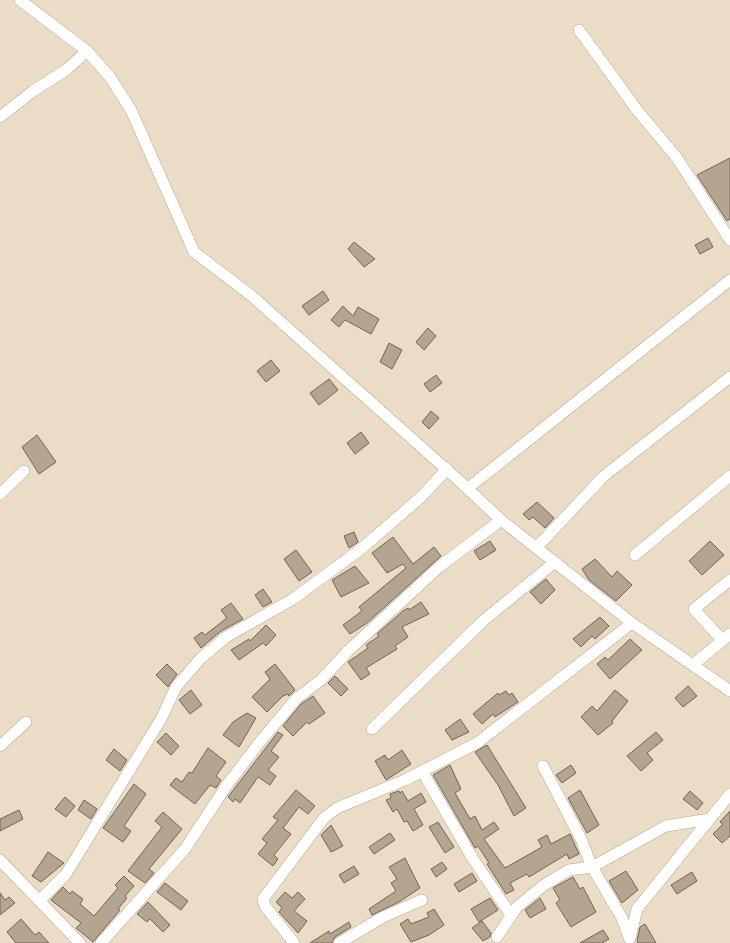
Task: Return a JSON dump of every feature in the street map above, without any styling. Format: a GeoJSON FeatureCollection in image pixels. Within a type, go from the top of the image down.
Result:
{"type":"FeatureCollection","features":[{"type":"Feature","properties":{"kind":"street"},"geometry":{"type":"LineString","coordinates":[[20,0],[87,51],[110,77],[131,110],[194,252],[253,297],[468,488],[501,520],[632,623],[730,691]]}},
{"type":"Feature","properties":{"kind":"street"},"geometry":{"type":"LineString","coordinates":[[579,30],[637,110],[677,158],[730,240]]}},
{"type":"Feature","properties":{"kind":"street"},"geometry":{"type":"LineString","coordinates":[[0,118],[32,91],[66,70],[87,51]]}},
{"type":"Feature","properties":{"kind":"street"},"geometry":{"type":"LineString","coordinates":[[468,488],[730,280]]}},
{"type":"Feature","properties":{"kind":"street"},"geometry":{"type":"LineString","coordinates":[[537,547],[604,476],[730,377]]}},
{"type":"Feature","properties":{"kind":"street"},"geometry":{"type":"LineString","coordinates":[[39,901],[66,874],[161,719],[176,687],[201,658],[226,637],[293,599],[361,549],[421,497],[447,470]]}},
{"type":"Feature","properties":{"kind":"street"},"geometry":{"type":"LineString","coordinates":[[0,494],[24,471]]}},
{"type":"Feature","properties":{"kind":"street"},"geometry":{"type":"LineString","coordinates":[[635,555],[730,476]]}},
{"type":"Feature","properties":{"kind":"street"},"geometry":{"type":"LineString","coordinates":[[101,943],[185,849],[233,778],[296,699],[322,679],[348,651],[439,567],[501,520]]}},
{"type":"Feature","properties":{"kind":"street"},"geometry":{"type":"LineString","coordinates":[[372,729],[484,620],[555,562]]}},
{"type":"Feature","properties":{"kind":"street"},"geometry":{"type":"LineString","coordinates":[[693,665],[726,637],[694,609],[730,580]]}},
{"type":"Feature","properties":{"kind":"street"},"geometry":{"type":"LineString","coordinates":[[294,943],[262,902],[271,887],[324,818],[337,808],[422,772],[477,743],[632,623]]}},
{"type":"Feature","properties":{"kind":"street"},"geometry":{"type":"LineString","coordinates":[[0,746],[26,722]]}},
{"type":"Feature","properties":{"kind":"street"},"geometry":{"type":"LineString","coordinates":[[543,766],[581,839],[592,867],[622,918],[631,940]]}},
{"type":"Feature","properties":{"kind":"street"},"geometry":{"type":"LineString","coordinates":[[422,772],[473,859],[512,915]]}},
{"type":"Feature","properties":{"kind":"street"},"geometry":{"type":"LineString","coordinates":[[631,940],[637,910],[730,794]]}},
{"type":"Feature","properties":{"kind":"street"},"geometry":{"type":"LineString","coordinates":[[497,937],[516,907],[552,880],[569,870],[592,867],[666,826],[710,818]]}},
{"type":"Feature","properties":{"kind":"street"},"geometry":{"type":"LineString","coordinates":[[0,860],[80,943]]}},
{"type":"Feature","properties":{"kind":"street"},"geometry":{"type":"LineString","coordinates":[[340,943],[383,917],[422,900]]}},
{"type":"Feature","properties":{"kind":"building"},"geometry":{"type":"Polygon","coordinates":[[[730,158],[730,219],[727,221],[697,175],[730,158]]]}},
{"type":"Feature","properties":{"kind":"building"},"geometry":{"type":"Polygon","coordinates":[[[708,238],[713,247],[700,254],[695,245],[708,238]]]}},
{"type":"Feature","properties":{"kind":"building"},"geometry":{"type":"Polygon","coordinates":[[[354,242],[375,259],[364,267],[348,249],[354,242]]]}},
{"type":"Feature","properties":{"kind":"building"},"geometry":{"type":"Polygon","coordinates":[[[323,291],[329,300],[309,315],[302,306],[323,291]]]}},
{"type":"Feature","properties":{"kind":"building"},"geometry":{"type":"Polygon","coordinates":[[[343,306],[353,316],[358,307],[379,319],[371,334],[345,320],[339,327],[331,320],[343,306]]]}},
{"type":"Feature","properties":{"kind":"building"},"geometry":{"type":"Polygon","coordinates":[[[428,328],[436,336],[424,350],[416,342],[428,328]]]}},
{"type":"Feature","properties":{"kind":"building"},"geometry":{"type":"Polygon","coordinates":[[[389,343],[402,350],[392,369],[380,362],[389,343]]]}},
{"type":"Feature","properties":{"kind":"building"},"geometry":{"type":"Polygon","coordinates":[[[271,360],[280,371],[266,382],[257,371],[271,360]]]}},
{"type":"Feature","properties":{"kind":"building"},"geometry":{"type":"Polygon","coordinates":[[[436,375],[442,383],[430,392],[424,384],[436,375]]]}},
{"type":"Feature","properties":{"kind":"building"},"geometry":{"type":"Polygon","coordinates":[[[329,379],[338,390],[319,405],[310,393],[329,379]]]}},
{"type":"Feature","properties":{"kind":"building"},"geometry":{"type":"Polygon","coordinates":[[[431,411],[439,418],[429,429],[422,422],[431,411]]]}},
{"type":"Feature","properties":{"kind":"building"},"geometry":{"type":"Polygon","coordinates":[[[361,432],[369,443],[355,454],[347,443],[361,432]]]}},
{"type":"Feature","properties":{"kind":"building"},"geometry":{"type":"Polygon","coordinates":[[[37,435],[56,462],[39,474],[22,447],[37,435]]]}},
{"type":"Feature","properties":{"kind":"building"},"geometry":{"type":"Polygon","coordinates":[[[537,502],[554,518],[545,528],[533,517],[529,520],[523,514],[537,502]]]}},
{"type":"Feature","properties":{"kind":"building"},"geometry":{"type":"Polygon","coordinates":[[[354,532],[358,542],[349,548],[344,536],[354,532]]]}},
{"type":"Feature","properties":{"kind":"building"},"geometry":{"type":"Polygon","coordinates":[[[393,537],[413,564],[434,547],[441,556],[367,623],[350,634],[343,625],[362,611],[359,607],[406,568],[403,564],[387,573],[372,553],[393,537]]]}},
{"type":"Feature","properties":{"kind":"building"},"geometry":{"type":"Polygon","coordinates":[[[490,541],[496,550],[480,560],[474,551],[490,541]]]}},
{"type":"Feature","properties":{"kind":"building"},"geometry":{"type":"Polygon","coordinates":[[[710,541],[724,555],[702,575],[689,561],[710,541]]]}},
{"type":"Feature","properties":{"kind":"building"},"geometry":{"type":"Polygon","coordinates":[[[296,550],[312,572],[299,581],[284,559],[296,550]]]}},
{"type":"Feature","properties":{"kind":"building"},"geometry":{"type":"Polygon","coordinates":[[[595,559],[612,577],[617,571],[632,585],[616,601],[589,580],[582,569],[595,559]]]}},
{"type":"Feature","properties":{"kind":"building"},"geometry":{"type":"Polygon","coordinates":[[[355,566],[369,583],[341,597],[332,580],[355,566]]]}},
{"type":"Feature","properties":{"kind":"building"},"geometry":{"type":"Polygon","coordinates":[[[546,579],[555,590],[541,604],[530,592],[546,579]]]}},
{"type":"Feature","properties":{"kind":"building"},"geometry":{"type":"Polygon","coordinates":[[[263,589],[272,602],[263,607],[255,595],[263,589]]]}},
{"type":"Feature","properties":{"kind":"building"},"geometry":{"type":"Polygon","coordinates":[[[421,602],[429,614],[402,627],[408,637],[395,646],[397,649],[366,668],[370,674],[361,680],[348,662],[368,648],[366,645],[379,636],[377,634],[403,611],[408,608],[409,610],[421,602]]]}},
{"type":"Feature","properties":{"kind":"building"},"geometry":{"type":"Polygon","coordinates":[[[231,603],[243,619],[221,631],[201,648],[194,638],[202,632],[205,635],[227,618],[221,610],[231,603]]]}},
{"type":"Feature","properties":{"kind":"building"},"geometry":{"type":"Polygon","coordinates":[[[600,617],[609,626],[595,639],[592,636],[581,647],[573,639],[600,617]]]}},
{"type":"Feature","properties":{"kind":"building"},"geometry":{"type":"Polygon","coordinates":[[[266,625],[276,635],[266,646],[263,643],[239,660],[231,650],[249,639],[250,641],[266,625]]]}},
{"type":"Feature","properties":{"kind":"building"},"geometry":{"type":"Polygon","coordinates":[[[630,639],[642,650],[610,679],[597,664],[605,657],[608,660],[630,639]]]}},
{"type":"Feature","properties":{"kind":"building"},"geometry":{"type":"Polygon","coordinates":[[[167,664],[177,674],[168,687],[156,675],[167,664]]]}},
{"type":"Feature","properties":{"kind":"building"},"geometry":{"type":"Polygon","coordinates":[[[275,664],[295,690],[289,696],[288,694],[283,696],[267,712],[252,697],[270,679],[265,672],[275,664]]]}},
{"type":"Feature","properties":{"kind":"building"},"geometry":{"type":"Polygon","coordinates":[[[335,676],[348,689],[341,696],[328,683],[335,676]]]}},
{"type":"Feature","properties":{"kind":"building"},"geometry":{"type":"Polygon","coordinates":[[[688,686],[697,696],[683,707],[675,698],[688,686]]]}},
{"type":"Feature","properties":{"kind":"building"},"geometry":{"type":"Polygon","coordinates":[[[191,690],[202,705],[190,714],[179,700],[191,690]]]}},
{"type":"Feature","properties":{"kind":"building"},"geometry":{"type":"Polygon","coordinates":[[[615,690],[628,701],[612,721],[613,723],[598,735],[581,717],[592,706],[597,711],[615,690]]]}},
{"type":"Feature","properties":{"kind":"building"},"geometry":{"type":"Polygon","coordinates":[[[506,691],[509,695],[512,693],[518,702],[495,717],[493,714],[482,724],[473,714],[498,693],[499,695],[506,691]]]}},
{"type":"Feature","properties":{"kind":"building"},"geometry":{"type":"Polygon","coordinates":[[[313,696],[325,713],[309,724],[307,722],[293,736],[283,726],[301,704],[313,696]]]}},
{"type":"Feature","properties":{"kind":"building"},"geometry":{"type":"Polygon","coordinates":[[[247,713],[256,718],[239,747],[223,735],[233,722],[247,713]]]}},
{"type":"Feature","properties":{"kind":"building"},"geometry":{"type":"Polygon","coordinates":[[[460,719],[469,732],[452,740],[445,730],[460,719]]]}},
{"type":"Feature","properties":{"kind":"building"},"geometry":{"type":"Polygon","coordinates":[[[278,732],[283,735],[271,751],[279,757],[268,770],[276,776],[270,785],[258,777],[240,803],[235,799],[233,802],[228,797],[278,732]]]}},
{"type":"Feature","properties":{"kind":"building"},"geometry":{"type":"Polygon","coordinates":[[[656,732],[663,740],[647,753],[653,760],[641,771],[627,756],[656,732]]]}},
{"type":"Feature","properties":{"kind":"building"},"geometry":{"type":"Polygon","coordinates":[[[166,733],[179,746],[171,755],[157,742],[166,733]]]}},
{"type":"Feature","properties":{"kind":"building"},"geometry":{"type":"Polygon","coordinates":[[[487,745],[526,808],[514,816],[498,785],[475,752],[487,745]]]}},
{"type":"Feature","properties":{"kind":"building"},"geometry":{"type":"Polygon","coordinates":[[[208,748],[226,762],[216,776],[221,780],[216,788],[210,785],[195,804],[170,785],[176,778],[182,782],[189,772],[192,773],[208,748]]]}},
{"type":"Feature","properties":{"kind":"building"},"geometry":{"type":"Polygon","coordinates":[[[114,749],[127,760],[120,771],[106,760],[114,749]]]}},
{"type":"Feature","properties":{"kind":"building"},"geometry":{"type":"Polygon","coordinates":[[[402,750],[411,764],[386,780],[375,761],[385,755],[388,760],[402,750]]]}},
{"type":"Feature","properties":{"kind":"building"},"geometry":{"type":"Polygon","coordinates":[[[450,765],[461,789],[455,793],[470,819],[475,816],[482,830],[494,822],[499,829],[484,839],[505,868],[542,847],[538,840],[547,835],[551,844],[570,834],[579,854],[569,859],[567,854],[529,877],[527,874],[510,883],[514,890],[506,894],[478,846],[475,848],[433,775],[450,765]]]}},
{"type":"Feature","properties":{"kind":"building"},"geometry":{"type":"Polygon","coordinates":[[[571,765],[576,773],[562,783],[556,775],[571,765]]]}},
{"type":"Feature","properties":{"kind":"building"},"geometry":{"type":"Polygon","coordinates":[[[134,784],[146,794],[124,826],[131,831],[123,842],[103,828],[134,784]]]}},
{"type":"Feature","properties":{"kind":"building"},"geometry":{"type":"Polygon","coordinates":[[[296,790],[315,806],[308,814],[299,807],[283,828],[291,834],[274,855],[278,859],[273,866],[258,854],[267,843],[262,839],[278,820],[273,817],[296,790]]]}},
{"type":"Feature","properties":{"kind":"building"},"geometry":{"type":"Polygon","coordinates":[[[580,790],[599,825],[587,833],[568,798],[580,790]]]}},
{"type":"Feature","properties":{"kind":"building"},"geometry":{"type":"Polygon","coordinates":[[[399,791],[400,793],[402,791],[408,801],[421,793],[426,802],[414,809],[423,825],[413,831],[407,821],[404,822],[397,809],[393,812],[386,800],[391,798],[390,794],[399,791]]]}},
{"type":"Feature","properties":{"kind":"building"},"geometry":{"type":"Polygon","coordinates":[[[690,791],[703,803],[697,810],[683,799],[690,791]]]}},
{"type":"Feature","properties":{"kind":"building"},"geometry":{"type":"Polygon","coordinates":[[[65,797],[75,806],[66,817],[55,809],[65,797]]]}},
{"type":"Feature","properties":{"kind":"building"},"geometry":{"type":"Polygon","coordinates":[[[84,800],[97,809],[91,819],[78,810],[84,800]]]}},
{"type":"Feature","properties":{"kind":"building"},"geometry":{"type":"Polygon","coordinates":[[[19,810],[23,819],[0,831],[0,819],[19,810]]]}},
{"type":"Feature","properties":{"kind":"building"},"geometry":{"type":"Polygon","coordinates":[[[730,811],[730,836],[722,843],[713,834],[723,824],[720,822],[730,811]]]}},
{"type":"Feature","properties":{"kind":"building"},"geometry":{"type":"Polygon","coordinates":[[[163,812],[182,829],[149,869],[154,873],[145,883],[128,871],[162,827],[155,821],[163,812]]]}},
{"type":"Feature","properties":{"kind":"building"},"geometry":{"type":"Polygon","coordinates":[[[438,822],[454,847],[445,853],[429,827],[438,822]]]}},
{"type":"Feature","properties":{"kind":"building"},"geometry":{"type":"Polygon","coordinates":[[[331,825],[343,846],[331,852],[321,835],[331,825]]]}},
{"type":"Feature","properties":{"kind":"building"},"geometry":{"type":"Polygon","coordinates":[[[390,833],[395,840],[374,854],[369,847],[390,833]]]}},
{"type":"Feature","properties":{"kind":"building"},"geometry":{"type":"Polygon","coordinates":[[[48,852],[64,863],[41,882],[32,876],[48,852]]]}},
{"type":"Feature","properties":{"kind":"building"},"geometry":{"type":"Polygon","coordinates":[[[405,858],[420,888],[399,902],[372,915],[369,909],[396,891],[391,883],[397,879],[389,867],[405,858]]]}},
{"type":"Feature","properties":{"kind":"building"},"geometry":{"type":"Polygon","coordinates":[[[442,862],[447,869],[436,877],[431,869],[442,862]]]}},
{"type":"Feature","properties":{"kind":"building"},"geometry":{"type":"Polygon","coordinates":[[[354,866],[359,874],[344,883],[339,875],[354,866]]]}},
{"type":"Feature","properties":{"kind":"building"},"geometry":{"type":"Polygon","coordinates":[[[626,871],[638,890],[622,903],[609,881],[626,871]]]}},
{"type":"Feature","properties":{"kind":"building"},"geometry":{"type":"Polygon","coordinates":[[[692,872],[697,881],[677,894],[671,885],[692,872]]]}},
{"type":"Feature","properties":{"kind":"building"},"geometry":{"type":"Polygon","coordinates":[[[472,873],[477,881],[459,892],[454,884],[472,873]]]}},
{"type":"Feature","properties":{"kind":"building"},"geometry":{"type":"Polygon","coordinates":[[[124,876],[134,886],[125,896],[127,898],[118,909],[120,910],[93,942],[76,928],[81,923],[51,900],[63,887],[70,894],[72,891],[83,899],[80,904],[94,916],[118,888],[115,885],[124,876]]]}},
{"type":"Feature","properties":{"kind":"building"},"geometry":{"type":"Polygon","coordinates":[[[573,877],[580,889],[583,887],[596,912],[571,927],[556,903],[560,900],[553,888],[573,877]]]}},
{"type":"Feature","properties":{"kind":"building"},"geometry":{"type":"Polygon","coordinates":[[[165,883],[188,901],[181,910],[157,892],[165,883]]]}},
{"type":"Feature","properties":{"kind":"building"},"geometry":{"type":"Polygon","coordinates":[[[285,892],[292,898],[298,892],[305,899],[294,911],[307,921],[298,933],[279,912],[282,908],[276,902],[285,892]]]}},
{"type":"Feature","properties":{"kind":"building"},"geometry":{"type":"Polygon","coordinates":[[[0,893],[5,900],[9,897],[15,903],[0,915],[0,893]]]}},
{"type":"Feature","properties":{"kind":"building"},"geometry":{"type":"Polygon","coordinates":[[[490,898],[498,910],[479,922],[471,909],[490,898]]]}},
{"type":"Feature","properties":{"kind":"building"},"geometry":{"type":"Polygon","coordinates":[[[540,898],[546,909],[530,918],[525,910],[540,898]]]}},
{"type":"Feature","properties":{"kind":"building"},"geometry":{"type":"Polygon","coordinates":[[[148,902],[170,925],[163,932],[150,919],[147,922],[137,914],[148,902]]]}},
{"type":"Feature","properties":{"kind":"building"},"geometry":{"type":"Polygon","coordinates":[[[434,909],[444,925],[429,935],[411,942],[400,924],[408,919],[411,924],[429,917],[427,913],[434,909]]]}},
{"type":"Feature","properties":{"kind":"building"},"geometry":{"type":"Polygon","coordinates":[[[21,919],[35,935],[39,932],[49,943],[16,943],[7,932],[21,919]]]}},
{"type":"Feature","properties":{"kind":"building"},"geometry":{"type":"Polygon","coordinates":[[[482,921],[491,933],[490,937],[483,941],[472,928],[482,921]]]}},
{"type":"Feature","properties":{"kind":"building"},"geometry":{"type":"Polygon","coordinates":[[[349,922],[351,927],[335,937],[332,943],[310,943],[329,931],[330,934],[349,922]]]}},
{"type":"Feature","properties":{"kind":"building"},"geometry":{"type":"Polygon","coordinates":[[[645,924],[656,943],[638,943],[640,927],[645,924]]]}},
{"type":"Feature","properties":{"kind":"building"},"geometry":{"type":"Polygon","coordinates":[[[603,930],[609,939],[602,943],[580,943],[603,930]]]}}]}
